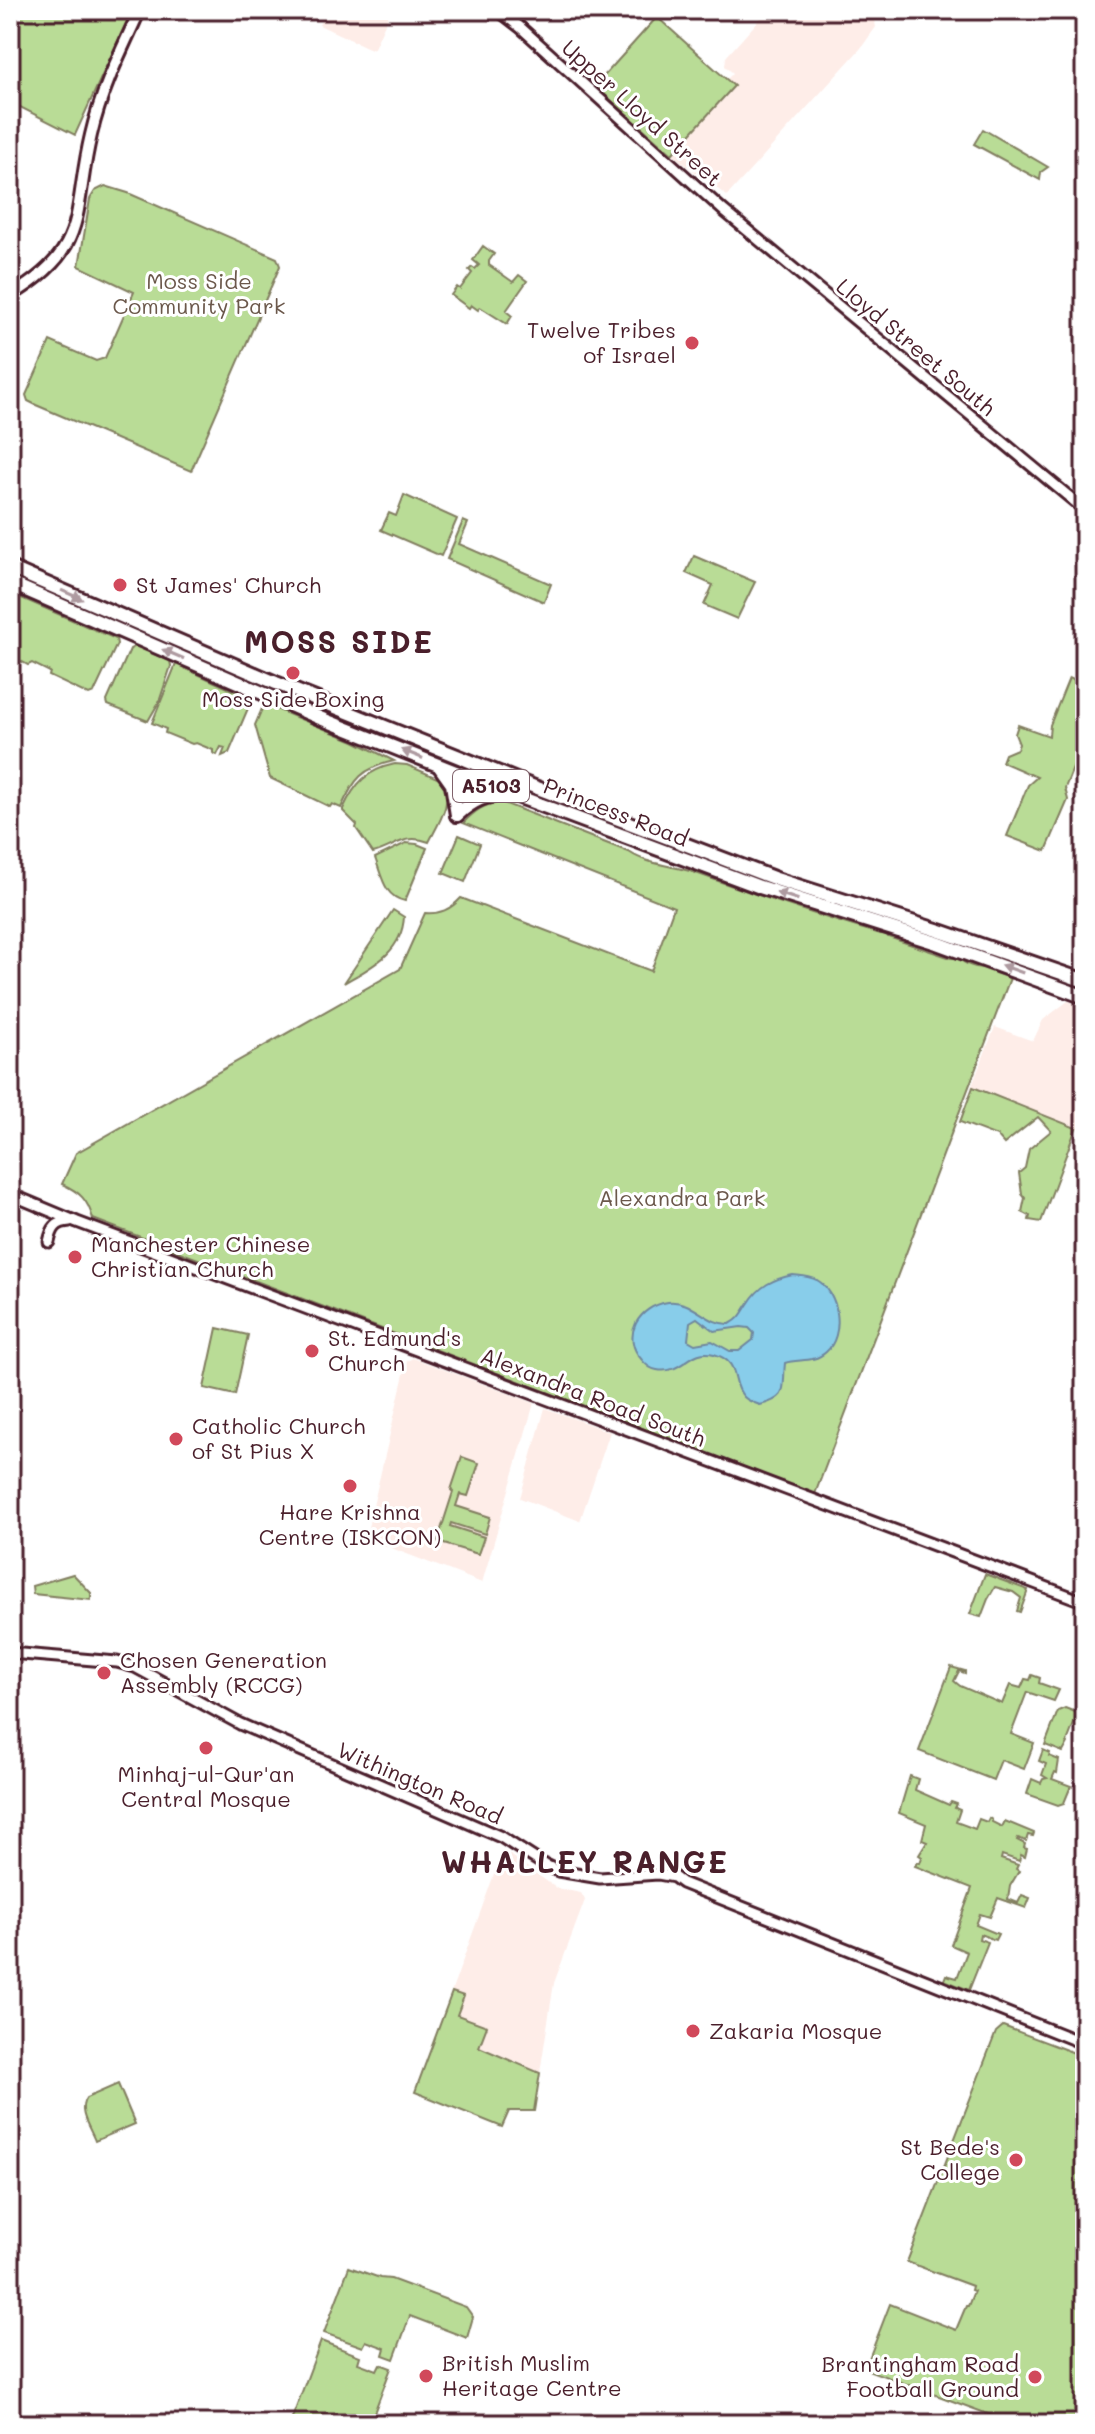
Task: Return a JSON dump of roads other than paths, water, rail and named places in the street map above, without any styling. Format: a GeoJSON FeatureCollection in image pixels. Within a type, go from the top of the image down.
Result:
{"type":"FeatureCollection","features":[{"type":"Feature","properties":{"kind":"highway","name":"Princess Road"},"geometry":{"type":"LineString","coordinates":[[10,568],[276,683],[519,781],[776,879],[1085,981]]}},
{"type":"Feature","properties":{"kind":"highway","name":"Princess Road"},"geometry":{"type":"LineString","coordinates":[[10,583],[305,711],[527,800],[752,885],[937,943],[1085,997]]}},
{"type":"Feature","properties":{"kind":"highway"},"geometry":{"type":"LineString","coordinates":[[438,765],[452,784],[457,815],[483,797],[500,794],[527,800]]}},
{"type":"Feature","properties":{"kind":"main road"},"geometry":{"type":"LineString","coordinates":[[10,296],[40,277],[59,258],[71,237],[79,212],[91,135],[100,103],[140,10]]}},
{"type":"Feature","properties":{"kind":"street","name":"Upper Lloyd Street"},"geometry":{"type":"LineString","coordinates":[[498,10],[724,211]]}},
{"type":"Feature","properties":{"kind":"street","name":"Lloyd Street South"},"geometry":{"type":"LineString","coordinates":[[724,211],[1085,510]]}},
{"type":"Feature","properties":{"kind":"street","name":"Alexandra Road South"},"geometry":{"type":"LineString","coordinates":[[10,1194],[74,1221],[1085,1602]]}},
{"type":"Feature","properties":{"kind":"street"},"geometry":{"type":"LineString","coordinates":[[49,1242],[57,1224],[74,1221]]}},
{"type":"Feature","properties":{"kind":"street","name":"Withington Road"},"geometry":{"type":"LineString","coordinates":[[10,1653],[117,1662],[135,1667],[240,1724],[501,1837],[558,1871],[600,1878],[658,1874],[674,1877],[682,1883],[1085,2044]]}},
{"type":"Feature","properties":{"kind":"water"},"geometry":{"type":"Polygon","coordinates":[[[793,1275],[817,1280],[825,1286],[835,1304],[838,1325],[832,1345],[821,1356],[785,1363],[783,1391],[770,1402],[760,1405],[746,1398],[740,1391],[729,1362],[714,1354],[699,1354],[674,1369],[657,1370],[643,1362],[636,1351],[633,1332],[641,1316],[649,1309],[677,1302],[714,1321],[730,1324],[762,1288],[793,1275]],[[697,1318],[690,1322],[688,1340],[695,1344],[712,1341],[730,1351],[739,1351],[753,1340],[754,1333],[749,1328],[741,1327],[714,1331],[697,1318]]]}},
{"type":"Feature","properties":{"kind":"place","name":"Twelve Tribes of Israel"},"geometry":{"type":"Point","coordinates":[692,343]}},
{"type":"Feature","properties":{"kind":"place","name":"St James' Church"},"geometry":{"type":"Point","coordinates":[120,585]}},
{"type":"Feature","properties":{"kind":"place","name":"Moss Side Boxing"},"geometry":{"type":"Point","coordinates":[293,673]}},
{"type":"Feature","properties":{"kind":"place","name":"Manchester Chinese Christian Church"},"geometry":{"type":"Point","coordinates":[75,1257]}},
{"type":"Feature","properties":{"kind":"place","name":"St. Edmund's Church"},"geometry":{"type":"Point","coordinates":[312,1351]}},
{"type":"Feature","properties":{"kind":"place","name":"Catholic Church of St Pius X"},"geometry":{"type":"Point","coordinates":[176,1439]}},
{"type":"Feature","properties":{"kind":"place","name":"Hare Krishna Centre (ISKCON)"},"geometry":{"type":"Point","coordinates":[350,1486]}},
{"type":"Feature","properties":{"kind":"place","name":"Chosen Generation Assembly (RCCG)"},"geometry":{"type":"Point","coordinates":[104,1673]}},
{"type":"Feature","properties":{"kind":"place","name":"Minhaj-ul-Qur'an Central Mosque"},"geometry":{"type":"Point","coordinates":[206,1748]}},
{"type":"Feature","properties":{"kind":"place","name":"Zakaria Mosque"},"geometry":{"type":"Point","coordinates":[693,2031]}},
{"type":"Feature","properties":{"kind":"place","name":"St Bede's College"},"geometry":{"type":"Point","coordinates":[1016,2160]}},
{"type":"Feature","properties":{"kind":"place","name":"British Muslim Heritage Centre"},"geometry":{"type":"Point","coordinates":[426,2376]}},
{"type":"Feature","properties":{"kind":"place","name":"Brantingham Road Football Ground"},"geometry":{"type":"Point","coordinates":[1035,2377]}},
{"type":"Feature","properties":{"kind":"district","name":"MOSS SIDE"},"geometry":{"type":"Point","coordinates":[339,643]}},
{"type":"Feature","properties":{"kind":"district","name":"WHALLEY RANGE"},"geometry":{"type":"Point","coordinates":[585,1863]}},
{"type":"Feature","properties":{"kind":"park label","name":"Moss Side Community Park"},"geometry":{"type":"Point","coordinates":[199,294]}},
{"type":"Feature","properties":{"kind":"park label","name":"Alexandra Park"},"geometry":{"type":"Point","coordinates":[682,1198]}}]}
